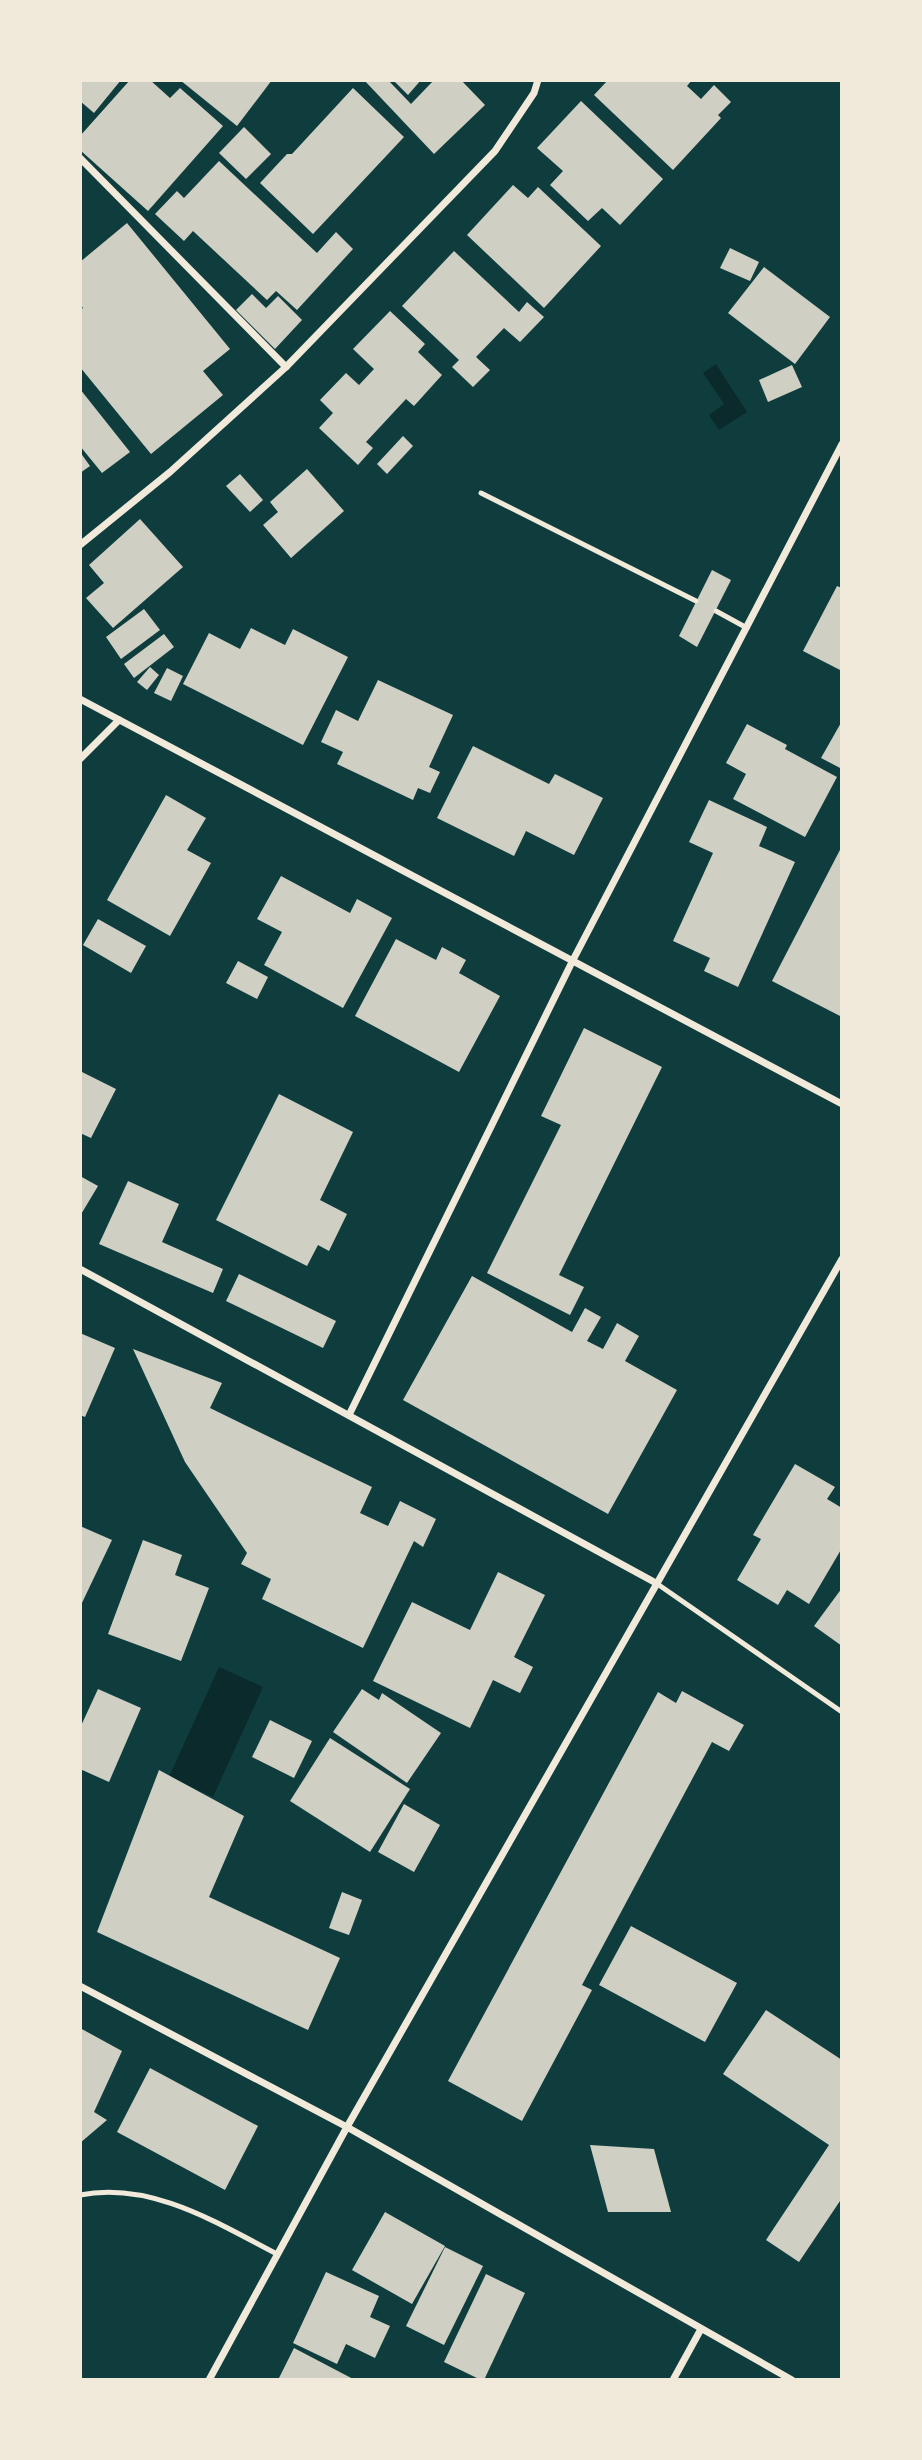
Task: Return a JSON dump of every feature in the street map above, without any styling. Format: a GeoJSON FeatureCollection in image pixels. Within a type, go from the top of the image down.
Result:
{"type":"FeatureCollection","features":[{"type":"Feature","properties":{"kind":"street"},"geometry":{"type":"LineString","coordinates":[[80,545],[170,472],[286,367],[495,151],[534,93],[538,80]]}},
{"type":"Feature","properties":{"kind":"street"},"geometry":{"type":"LineString","coordinates":[[80,158],[286,367]]}},
{"type":"Feature","properties":{"kind":"street"},"geometry":{"type":"LineString","coordinates":[[349,1415],[573,960],[842,444]]}},
{"type":"Feature","properties":{"kind":"street"},"geometry":{"type":"LineString","coordinates":[[80,699],[842,1104]]}},
{"type":"Feature","properties":{"kind":"street"},"geometry":{"type":"LineString","coordinates":[[80,759],[119,720]]}},
{"type":"Feature","properties":{"kind":"street"},"geometry":{"type":"LineString","coordinates":[[209,2379],[347,2127],[842,1259]]}},
{"type":"Feature","properties":{"kind":"street"},"geometry":{"type":"LineString","coordinates":[[80,1269],[656,1583]]}},
{"type":"Feature","properties":{"kind":"street"},"geometry":{"type":"LineString","coordinates":[[80,1986],[347,2127],[792,2379]]}},
{"type":"Feature","properties":{"kind":"street"},"geometry":{"type":"LineString","coordinates":[[673,2379],[701,2329]]}},
{"type":"Feature","properties":{"kind":"lane"},"geometry":{"type":"LineString","coordinates":[[481,493],[696,601]]}},
{"type":"Feature","properties":{"kind":"lane"},"geometry":{"type":"LineString","coordinates":[[716,611],[747,628]]}},
{"type":"Feature","properties":{"kind":"lane"},"geometry":{"type":"LineString","coordinates":[[656,1583],[842,1712]]}},
{"type":"Feature","properties":{"kind":"lane"},"geometry":{"type":"LineString","coordinates":[[80,2195],[116,2192],[141,2195],[196,2211],[277,2254]]}},
{"type":"Feature","properties":{"kind":"water"},"geometry":{"type":"Polygon","coordinates":[[[716,364],[747,412],[719,430],[709,415],[724,404],[703,373],[716,364]]]}},
{"type":"Feature","properties":{"kind":"water"},"geometry":{"type":"Polygon","coordinates":[[[219,1667],[263,1687],[213,1797],[169,1777],[219,1667]]]}},
{"type":"Feature","properties":{"kind":"building"},"geometry":{"type":"Polygon","coordinates":[[[80,80],[121,80],[94,113],[80,101],[80,80]]]}},
{"type":"Feature","properties":{"kind":"building"},"geometry":{"type":"Polygon","coordinates":[[[130,80],[150,80],[170,98],[180,88],[223,126],[148,211],[80,150],[80,136],[130,80]]]}},
{"type":"Feature","properties":{"kind":"building"},"geometry":{"type":"Polygon","coordinates":[[[180,80],[272,80],[237,126],[180,80]]]}},
{"type":"Feature","properties":{"kind":"building"},"geometry":{"type":"Polygon","coordinates":[[[364,80],[388,80],[411,104],[434,80],[461,80],[485,105],[434,154],[364,80]]]}},
{"type":"Feature","properties":{"kind":"building"},"geometry":{"type":"Polygon","coordinates":[[[393,80],[421,80],[408,95],[393,80]]]}},
{"type":"Feature","properties":{"kind":"building"},"geometry":{"type":"Polygon","coordinates":[[[608,80],[692,80],[687,86],[701,99],[714,85],[731,102],[718,115],[721,118],[673,170],[594,95],[608,80]]]}},
{"type":"Feature","properties":{"kind":"building"},"geometry":{"type":"Polygon","coordinates":[[[353,88],[404,137],[313,234],[260,183],[287,154],[292,154],[353,88]]]}},
{"type":"Feature","properties":{"kind":"building"},"geometry":{"type":"Polygon","coordinates":[[[581,101],[663,179],[620,225],[602,208],[588,221],[550,185],[563,171],[537,148],[581,101]]]}},
{"type":"Feature","properties":{"kind":"building"},"geometry":{"type":"Polygon","coordinates":[[[244,127],[271,154],[246,179],[219,153],[244,127]]]}},
{"type":"Feature","properties":{"kind":"building"},"geometry":{"type":"Polygon","coordinates":[[[219,161],[317,253],[336,232],[353,249],[297,310],[276,291],[267,300],[193,231],[184,241],[155,214],[177,191],[184,198],[219,161]]]}},
{"type":"Feature","properties":{"kind":"building"},"geometry":{"type":"Polygon","coordinates":[[[513,185],[528,198],[538,187],[601,246],[544,308],[467,235],[513,185]]]}},
{"type":"Feature","properties":{"kind":"building"},"geometry":{"type":"Polygon","coordinates":[[[127,223],[230,349],[203,371],[223,395],[151,454],[80,367],[80,310],[83,308],[80,304],[80,262],[127,223]]]}},
{"type":"Feature","properties":{"kind":"building"},"geometry":{"type":"Polygon","coordinates":[[[730,248],[759,262],[750,281],[720,268],[730,248]]]}},
{"type":"Feature","properties":{"kind":"building"},"geometry":{"type":"Polygon","coordinates":[[[454,251],[519,312],[527,302],[544,317],[520,342],[504,328],[476,357],[490,370],[473,387],[452,367],[459,360],[402,306],[454,251]]]}},
{"type":"Feature","properties":{"kind":"building"},"geometry":{"type":"Polygon","coordinates":[[[764,267],[830,317],[795,364],[728,313],[764,267]]]}},
{"type":"Feature","properties":{"kind":"building"},"geometry":{"type":"Polygon","coordinates":[[[252,294],[266,308],[278,296],[302,320],[275,349],[236,310],[252,294]]]}},
{"type":"Feature","properties":{"kind":"building"},"geometry":{"type":"Polygon","coordinates":[[[390,311],[425,344],[418,352],[442,375],[414,406],[406,399],[366,442],[373,448],[358,465],[319,428],[333,413],[320,400],[346,373],[359,385],[374,369],[353,349],[390,311]]]}},
{"type":"Feature","properties":{"kind":"building"},"geometry":{"type":"Polygon","coordinates":[[[792,365],[802,387],[768,402],[759,380],[792,365]]]}},
{"type":"Feature","properties":{"kind":"building"},"geometry":{"type":"Polygon","coordinates":[[[80,389],[130,452],[102,473],[80,446],[80,389]]]}},
{"type":"Feature","properties":{"kind":"building"},"geometry":{"type":"Polygon","coordinates":[[[403,436],[413,446],[387,474],[377,464],[403,436]]]}},
{"type":"Feature","properties":{"kind":"building"},"geometry":{"type":"Polygon","coordinates":[[[80,452],[90,466],[80,473],[80,452]]]}},
{"type":"Feature","properties":{"kind":"building"},"geometry":{"type":"Polygon","coordinates":[[[307,469],[344,511],[291,558],[263,525],[278,512],[270,502],[307,469]]]}},
{"type":"Feature","properties":{"kind":"building"},"geometry":{"type":"Polygon","coordinates":[[[240,474],[263,500],[250,512],[226,486],[240,474]]]}},
{"type":"Feature","properties":{"kind":"building"},"geometry":{"type":"Polygon","coordinates":[[[140,519],[183,567],[113,628],[86,598],[104,583],[89,565],[140,519]]]}},
{"type":"Feature","properties":{"kind":"building"},"geometry":{"type":"Polygon","coordinates":[[[712,570],[731,580],[697,647],[679,636],[712,570]]]}},
{"type":"Feature","properties":{"kind":"building"},"geometry":{"type":"Polygon","coordinates":[[[837,586],[842,588],[842,671],[803,651],[837,586]]]}},
{"type":"Feature","properties":{"kind":"building"},"geometry":{"type":"Polygon","coordinates":[[[144,609],[160,630],[121,659],[106,637],[144,609]]]}},
{"type":"Feature","properties":{"kind":"building"},"geometry":{"type":"Polygon","coordinates":[[[251,628],[285,645],[293,629],[348,657],[303,745],[183,684],[209,633],[240,649],[251,628]]]}},
{"type":"Feature","properties":{"kind":"building"},"geometry":{"type":"Polygon","coordinates":[[[164,634],[174,647],[134,678],[124,664],[164,634]]]}},
{"type":"Feature","properties":{"kind":"building"},"geometry":{"type":"Polygon","coordinates":[[[150,667],[159,675],[147,690],[137,682],[150,667]]]}},
{"type":"Feature","properties":{"kind":"building"},"geometry":{"type":"Polygon","coordinates":[[[167,668],[183,676],[171,701],[154,693],[167,668]]]}},
{"type":"Feature","properties":{"kind":"building"},"geometry":{"type":"Polygon","coordinates":[[[378,680],[453,715],[429,767],[440,772],[430,793],[418,788],[413,800],[337,764],[343,752],[321,742],[336,710],[358,721],[378,680]]]}},
{"type":"Feature","properties":{"kind":"building"},"geometry":{"type":"Polygon","coordinates":[[[842,721],[842,769],[821,758],[842,721]]]}},
{"type":"Feature","properties":{"kind":"building"},"geometry":{"type":"Polygon","coordinates":[[[747,724],[787,745],[785,749],[837,777],[805,837],[733,799],[746,774],[726,763],[747,724]]]}},
{"type":"Feature","properties":{"kind":"building"},"geometry":{"type":"Polygon","coordinates":[[[473,746],[549,784],[555,774],[603,798],[574,855],[526,831],[514,856],[437,818],[473,746]]]}},
{"type":"Feature","properties":{"kind":"building"},"geometry":{"type":"Polygon","coordinates":[[[166,795],[206,818],[187,850],[211,863],[170,936],[107,900],[166,795]]]}},
{"type":"Feature","properties":{"kind":"building"},"geometry":{"type":"Polygon","coordinates":[[[709,800],[767,827],[759,846],[795,862],[738,987],[704,971],[710,958],[673,941],[713,853],[689,842],[709,800]]]}},
{"type":"Feature","properties":{"kind":"building"},"geometry":{"type":"Polygon","coordinates":[[[842,846],[842,1017],[772,981],[842,846]]]}},
{"type":"Feature","properties":{"kind":"building"},"geometry":{"type":"Polygon","coordinates":[[[281,876],[350,913],[357,899],[392,918],[343,1008],[264,965],[282,932],[257,919],[281,876]]]}},
{"type":"Feature","properties":{"kind":"building"},"geometry":{"type":"Polygon","coordinates":[[[98,919],[146,946],[131,973],[83,945],[98,919]]]}},
{"type":"Feature","properties":{"kind":"building"},"geometry":{"type":"Polygon","coordinates":[[[396,939],[436,960],[442,947],[466,960],[459,973],[500,996],[459,1072],[355,1016],[396,939]]]}},
{"type":"Feature","properties":{"kind":"building"},"geometry":{"type":"Polygon","coordinates":[[[238,961],[268,977],[257,999],[226,983],[238,961]]]}},
{"type":"Feature","properties":{"kind":"building"},"geometry":{"type":"Polygon","coordinates":[[[584,1028],[662,1067],[559,1275],[584,1287],[570,1315],[487,1273],[561,1125],[541,1116],[584,1028]]]}},
{"type":"Feature","properties":{"kind":"building"},"geometry":{"type":"Polygon","coordinates":[[[80,1071],[116,1089],[91,1138],[80,1133],[80,1071]]]}},
{"type":"Feature","properties":{"kind":"building"},"geometry":{"type":"Polygon","coordinates":[[[279,1094],[353,1132],[320,1200],[347,1214],[329,1251],[318,1245],[307,1266],[216,1220],[279,1094]]]}},
{"type":"Feature","properties":{"kind":"building"},"geometry":{"type":"Polygon","coordinates":[[[80,1176],[98,1186],[80,1216],[80,1176]]]}},
{"type":"Feature","properties":{"kind":"building"},"geometry":{"type":"Polygon","coordinates":[[[128,1181],[179,1204],[162,1242],[223,1269],[213,1293],[99,1244],[128,1181]]]}},
{"type":"Feature","properties":{"kind":"building"},"geometry":{"type":"Polygon","coordinates":[[[239,1274],[336,1321],[323,1348],[226,1301],[239,1274]]]}},
{"type":"Feature","properties":{"kind":"building"},"geometry":{"type":"Polygon","coordinates":[[[472,1276],[572,1332],[585,1308],[601,1317],[587,1341],[603,1349],[617,1323],[639,1336],[625,1361],[677,1390],[608,1514],[403,1400],[472,1276]]]}},
{"type":"Feature","properties":{"kind":"building"},"geometry":{"type":"Polygon","coordinates":[[[80,1333],[115,1348],[85,1417],[80,1415],[80,1333]]]}},
{"type":"Feature","properties":{"kind":"building"},"geometry":{"type":"Polygon","coordinates":[[[133,1349],[222,1383],[210,1408],[372,1487],[360,1513],[388,1526],[400,1501],[436,1519],[423,1547],[414,1541],[363,1648],[262,1599],[271,1579],[241,1564],[247,1553],[185,1462],[133,1349]]]}},
{"type":"Feature","properties":{"kind":"building"},"geometry":{"type":"Polygon","coordinates":[[[795,1464],[835,1487],[827,1499],[842,1508],[842,1548],[809,1604],[787,1590],[778,1605],[737,1580],[761,1539],[753,1535],[795,1464]]]}},
{"type":"Feature","properties":{"kind":"building"},"geometry":{"type":"Polygon","coordinates":[[[80,1526],[112,1540],[80,1607],[80,1526]]]}},
{"type":"Feature","properties":{"kind":"building"},"geometry":{"type":"Polygon","coordinates":[[[143,1540],[182,1555],[175,1575],[209,1588],[181,1661],[108,1634],[143,1540]]]}},
{"type":"Feature","properties":{"kind":"building"},"geometry":{"type":"Polygon","coordinates":[[[498,1572],[545,1595],[514,1657],[533,1667],[520,1693],[493,1680],[470,1728],[373,1681],[412,1602],[470,1630],[498,1572]]]}},
{"type":"Feature","properties":{"kind":"building"},"geometry":{"type":"Polygon","coordinates":[[[842,1588],[842,1646],[814,1626],[842,1588]]]}},
{"type":"Feature","properties":{"kind":"building"},"geometry":{"type":"Polygon","coordinates":[[[98,1689],[141,1708],[109,1782],[80,1769],[80,1728],[98,1689]]]}},
{"type":"Feature","properties":{"kind":"building"},"geometry":{"type":"Polygon","coordinates":[[[362,1689],[379,1700],[382,1693],[441,1733],[407,1783],[333,1732],[362,1689]]]}},
{"type":"Feature","properties":{"kind":"building"},"geometry":{"type":"Polygon","coordinates":[[[682,1691],[744,1725],[729,1751],[712,1742],[582,1985],[592,1990],[522,2121],[448,2081],[658,1692],[676,1703],[682,1691]]]}},
{"type":"Feature","properties":{"kind":"building"},"geometry":{"type":"Polygon","coordinates":[[[270,1720],[312,1741],[294,1778],[252,1757],[270,1720]]]}},
{"type":"Feature","properties":{"kind":"building"},"geometry":{"type":"Polygon","coordinates":[[[330,1738],[410,1789],[370,1852],[290,1801],[330,1738]]]}},
{"type":"Feature","properties":{"kind":"building"},"geometry":{"type":"Polygon","coordinates":[[[159,1770],[244,1816],[209,1897],[340,1958],[308,2030],[97,1932],[159,1770]]]}},
{"type":"Feature","properties":{"kind":"building"},"geometry":{"type":"Polygon","coordinates":[[[404,1804],[440,1825],[414,1872],[378,1852],[404,1804]]]}},
{"type":"Feature","properties":{"kind":"building"},"geometry":{"type":"Polygon","coordinates":[[[342,1892],[362,1900],[349,1935],[329,1928],[342,1892]]]}},
{"type":"Feature","properties":{"kind":"building"},"geometry":{"type":"Polygon","coordinates":[[[631,1926],[737,1983],[705,2042],[599,1985],[631,1926]]]}},
{"type":"Feature","properties":{"kind":"building"},"geometry":{"type":"Polygon","coordinates":[[[766,2010],[842,2060],[842,2198],[799,2262],[766,2240],[829,2145],[723,2074],[766,2010]]]}},
{"type":"Feature","properties":{"kind":"building"},"geometry":{"type":"Polygon","coordinates":[[[80,2028],[122,2051],[94,2112],[107,2120],[80,2143],[80,2028]]]}},
{"type":"Feature","properties":{"kind":"building"},"geometry":{"type":"Polygon","coordinates":[[[150,2068],[258,2126],[225,2190],[117,2132],[150,2068]]]}},
{"type":"Feature","properties":{"kind":"building"},"geometry":{"type":"Polygon","coordinates":[[[590,2145],[654,2149],[671,2212],[608,2212],[590,2145]]]}},
{"type":"Feature","properties":{"kind":"building"},"geometry":{"type":"Polygon","coordinates":[[[385,2212],[445,2246],[412,2304],[352,2270],[385,2212]]]}},
{"type":"Feature","properties":{"kind":"building"},"geometry":{"type":"Polygon","coordinates":[[[445,2247],[483,2266],[444,2345],[406,2326],[445,2247]]]}},
{"type":"Feature","properties":{"kind":"building"},"geometry":{"type":"Polygon","coordinates":[[[326,2272],[379,2296],[370,2317],[390,2326],[375,2358],[346,2344],[337,2364],[293,2343],[326,2272]]]}},
{"type":"Feature","properties":{"kind":"building"},"geometry":{"type":"Polygon","coordinates":[[[486,2274],[525,2293],[484,2380],[481,2380],[444,2362],[486,2274]]]}},
{"type":"Feature","properties":{"kind":"building"},"geometry":{"type":"Polygon","coordinates":[[[294,2348],[355,2380],[278,2380],[294,2348]]]}}]}
